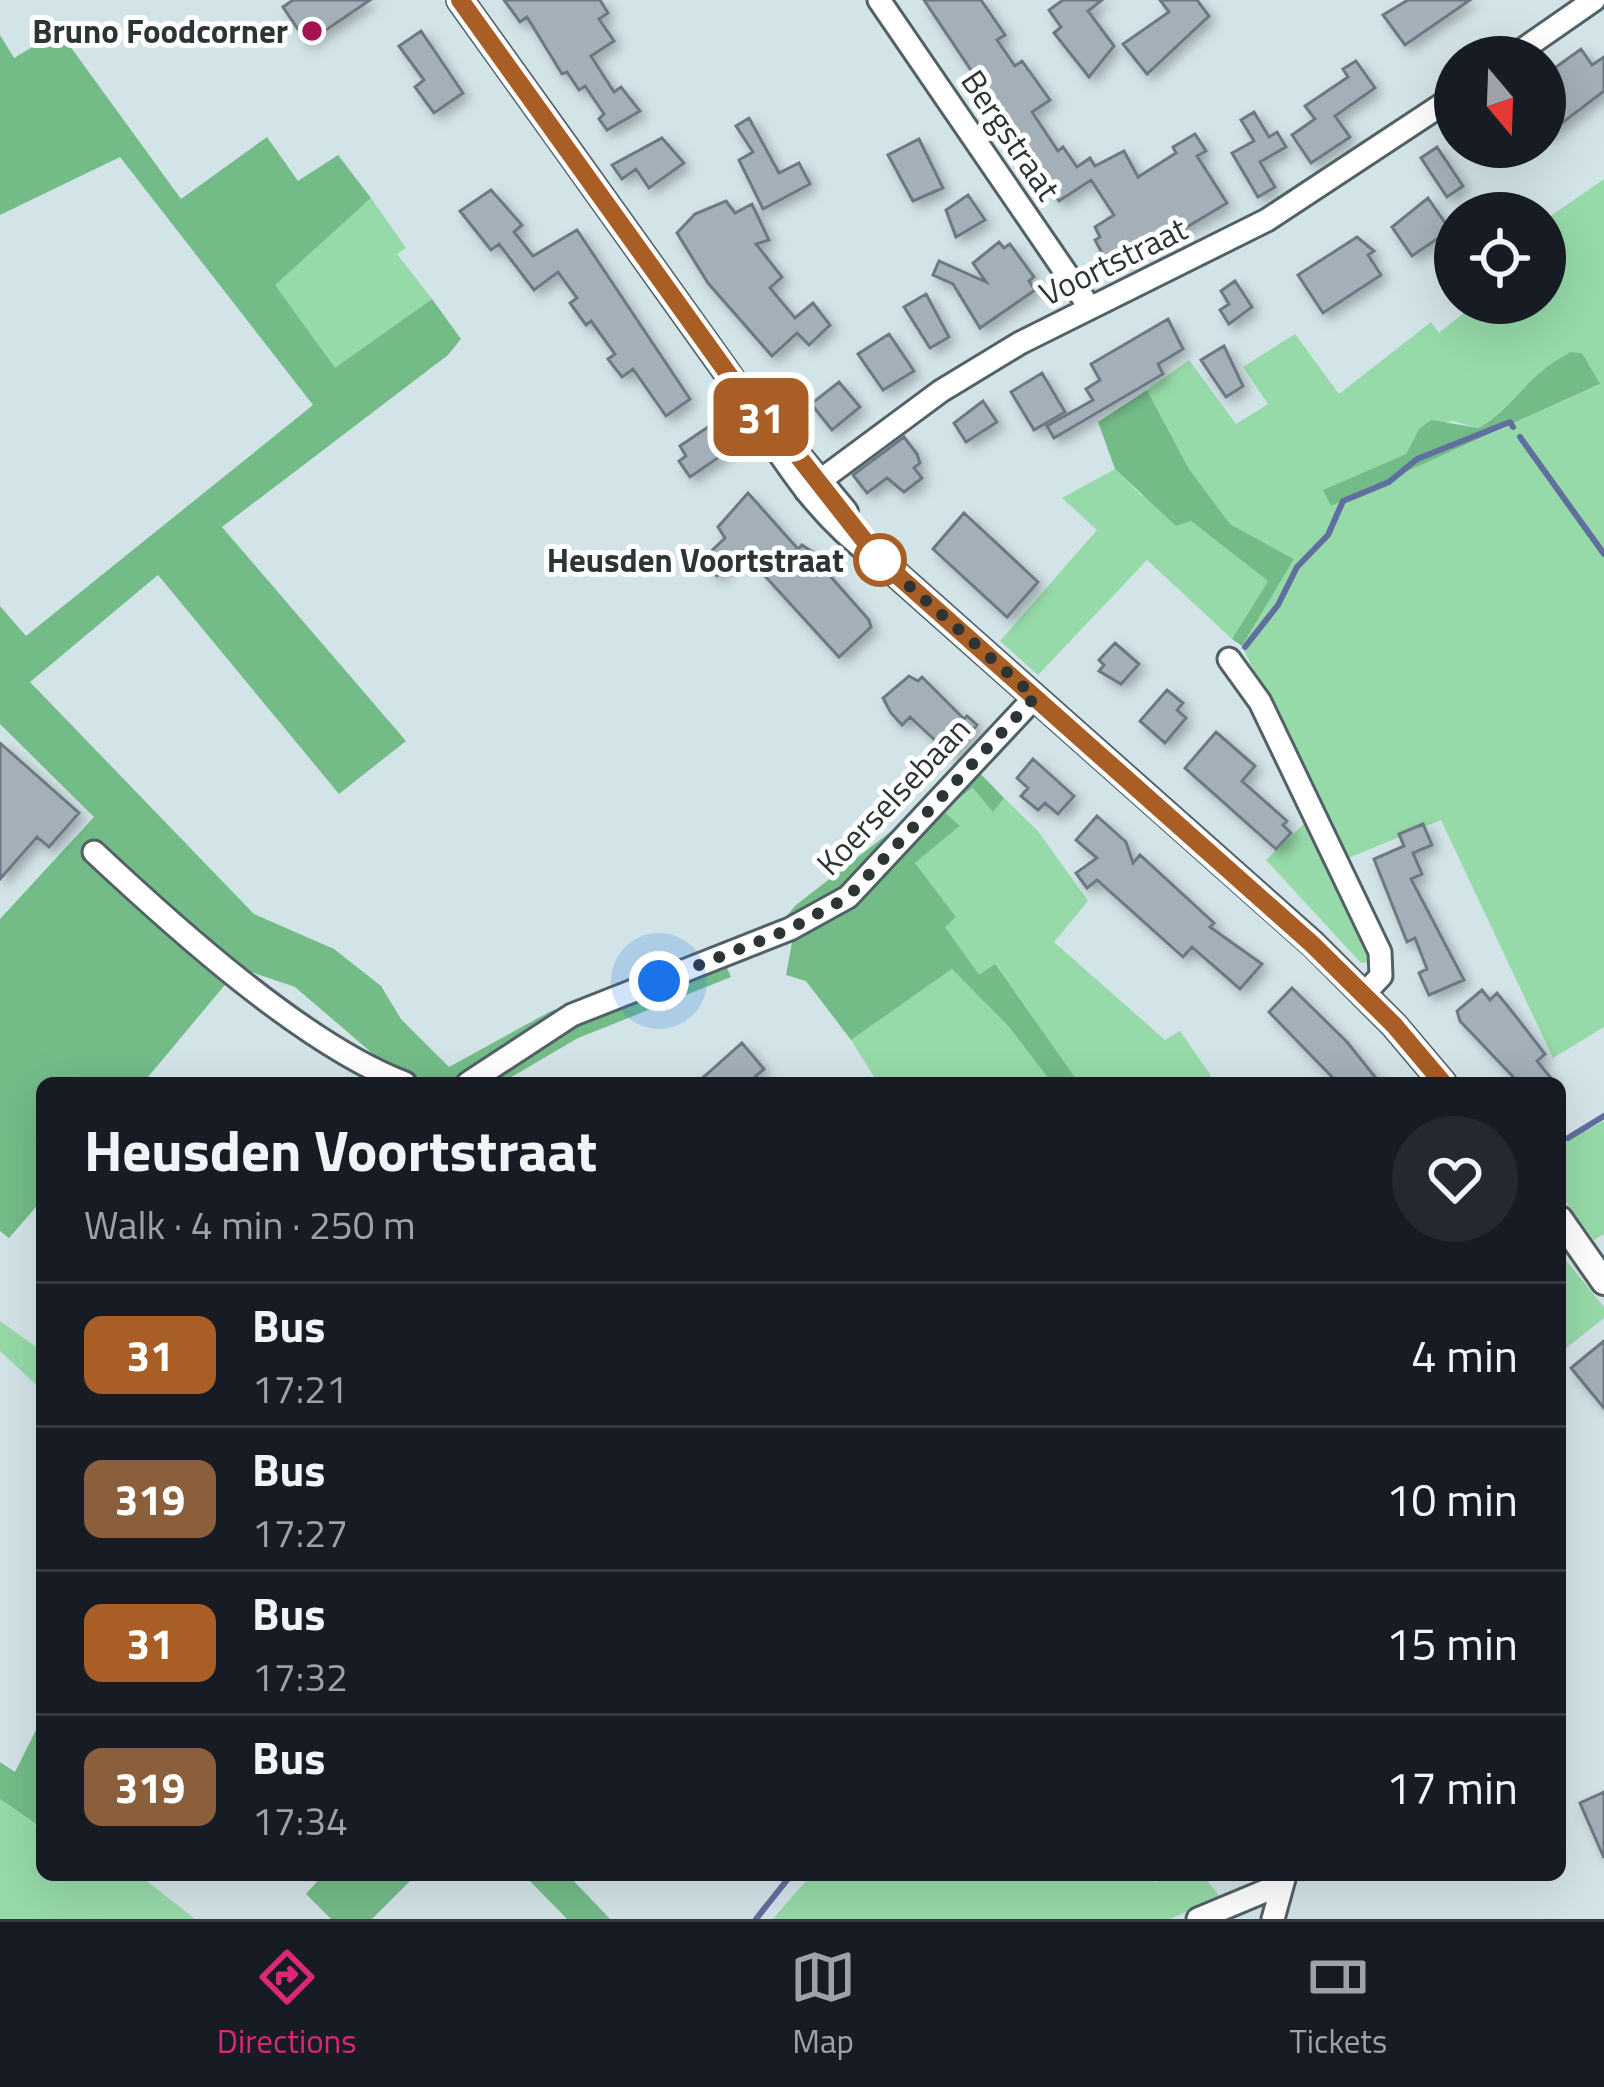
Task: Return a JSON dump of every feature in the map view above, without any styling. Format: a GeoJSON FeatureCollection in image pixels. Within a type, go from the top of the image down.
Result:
{"type":"FeatureCollection","features":[{"type":"Feature","properties":{"kind":"street"},"geometry":{"type":"LineString","coordinates":[[460,0],[844,533],[1035,697],[1363,995],[1438,1077]]}},
{"type":"Feature","properties":{"kind":"street","name":"Bergstraat"},"geometry":{"type":"LineString","coordinates":[[879,0],[1090,308]]}},
{"type":"Feature","properties":{"kind":"street"},"geometry":{"type":"LineString","coordinates":[[1542,36],[1594,0]]}},
{"type":"Feature","properties":{"kind":"street","name":"Voortstraat"},"geometry":{"type":"LineString","coordinates":[[812,486],[941,391],[1090,308],[1268,220],[1434,110]]}},
{"type":"Feature","properties":{"kind":"street"},"geometry":{"type":"LineString","coordinates":[[1229,658],[1260,702],[1380,952],[1381,976],[1363,995]]}},
{"type":"Feature","properties":{"kind":"street","name":"Koerselsebaan"},"geometry":{"type":"LineString","coordinates":[[477,1077],[572,1015],[790,929],[848,897],[1035,697]]}},
{"type":"Feature","properties":{"kind":"street"},"geometry":{"type":"LineString","coordinates":[[94,852],[176,930],[313,1030],[395,1077]]}},
{"type":"Feature","properties":{"kind":"street"},"geometry":{"type":"LineString","coordinates":[[1570,1245],[1604,1282]]}},
{"type":"Feature","properties":{"kind":"street"},"geometry":{"type":"LineString","coordinates":[[1198,1919],[1282,1881]]}},
{"type":"Feature","properties":{"kind":"street"},"geometry":{"type":"LineString","coordinates":[[1273,1919],[1284,1881]]}},
{"type":"Feature","properties":{"kind":"green space"},"geometry":{"type":"Polygon","coordinates":[[[59,31],[181,199],[267,137],[298,181],[338,155],[371,198],[275,285],[335,368],[432,299],[461,339],[448,355],[222,527],[406,741],[339,794],[158,575],[30,682],[254,914],[334,949],[381,986],[401,1019],[449,1067],[551,1011],[719,950],[731,977],[578,1038],[511,1077],[400,1077],[295,987],[239,968],[148,1077],[36,1077],[36,1207],[9,1238],[0,1231],[0,919],[94,817],[0,724],[0,606],[26,636],[313,405],[120,157],[0,215],[0,35],[14,58],[59,31]]]}},
{"type":"Feature","properties":{"kind":"green space"},"geometry":{"type":"Polygon","coordinates":[[[1604,179],[1604,1027],[1553,1058],[1441,820],[1346,859],[1242,646],[1294,559],[1230,524],[1189,469],[1147,390],[1189,360],[1236,424],[1268,404],[1243,367],[1295,334],[1339,394],[1431,322],[1439,333],[1450,324],[1566,324],[1566,205],[1604,179]],[[1571,352],[1479,428],[1452,421],[1419,429],[1406,454],[1324,490],[1331,506],[1599,385],[1582,353],[1571,352]]]}},
{"type":"Feature","properties":{"kind":"green space"},"geometry":{"type":"Polygon","coordinates":[[[371,198],[406,248],[397,254],[432,299],[335,369],[274,285],[371,198]]]}},
{"type":"Feature","properties":{"kind":"green space"},"geometry":{"type":"Polygon","coordinates":[[[1571,352],[1582,353],[1600,384],[1331,506],[1323,490],[1406,454],[1419,429],[1431,420],[1479,428],[1571,352]]]}},
{"type":"Feature","properties":{"kind":"green space"},"geometry":{"type":"Polygon","coordinates":[[[1147,390],[1189,469],[1230,524],[1294,559],[1242,646],[1232,639],[1268,581],[1191,521],[1176,526],[1115,469],[1098,422],[1147,390]]]}},
{"type":"Feature","properties":{"kind":"green space"},"geometry":{"type":"Polygon","coordinates":[[[1115,469],[1141,495],[1191,521],[1268,581],[1232,639],[1147,560],[1038,675],[1000,641],[1097,530],[1062,498],[1115,469]]]}},
{"type":"Feature","properties":{"kind":"green space"},"geometry":{"type":"Polygon","coordinates":[[[974,767],[1004,798],[993,812],[973,788],[943,811],[960,826],[915,863],[956,917],[945,927],[979,975],[995,964],[1075,1077],[1047,1077],[1009,1027],[952,969],[851,1040],[806,981],[786,975],[796,921],[776,928],[796,905],[974,767]]]}},
{"type":"Feature","properties":{"kind":"green space"},"geometry":{"type":"Polygon","coordinates":[[[974,788],[993,811],[1004,798],[1038,831],[1088,901],[1054,942],[1165,1040],[1180,1031],[1212,1077],[1075,1077],[995,965],[979,976],[944,927],[956,917],[915,863],[959,827],[943,811],[974,788]]]}},
{"type":"Feature","properties":{"kind":"green space"},"geometry":{"type":"Polygon","coordinates":[[[1309,819],[1374,962],[1361,963],[1266,860],[1309,819]]]}},
{"type":"Feature","properties":{"kind":"green space"},"geometry":{"type":"Polygon","coordinates":[[[952,969],[1009,1027],[1047,1077],[874,1077],[851,1040],[952,969]]]}},
{"type":"Feature","properties":{"kind":"green space"},"geometry":{"type":"Polygon","coordinates":[[[1604,1121],[1604,1234],[1594,1240],[1566,1202],[1566,1142],[1604,1121]]]}},
{"type":"Feature","properties":{"kind":"green space"},"geometry":{"type":"Polygon","coordinates":[[[1566,1260],[1604,1307],[1604,1318],[1566,1348],[1566,1260]]]}},
{"type":"Feature","properties":{"kind":"green space"},"geometry":{"type":"Polygon","coordinates":[[[0,1321],[36,1347],[36,1384],[0,1351],[0,1321]]]}},
{"type":"Feature","properties":{"kind":"green space"},"geometry":{"type":"Polygon","coordinates":[[[36,1730],[36,1824],[0,1799],[0,1762],[15,1772],[36,1730]]]}},
{"type":"Feature","properties":{"kind":"green space"},"geometry":{"type":"Polygon","coordinates":[[[0,1799],[36,1825],[36,1881],[147,1881],[195,1919],[0,1919],[0,1799]]]}},
{"type":"Feature","properties":{"kind":"green space"},"geometry":{"type":"Polygon","coordinates":[[[318,1881],[410,1881],[372,1919],[331,1919],[306,1894],[318,1881]]]}},
{"type":"Feature","properties":{"kind":"green space"},"geometry":{"type":"Polygon","coordinates":[[[530,1881],[574,1881],[610,1919],[567,1919],[530,1881]]]}},
{"type":"Feature","properties":{"kind":"green space"},"geometry":{"type":"Polygon","coordinates":[[[806,1881],[1208,1881],[1220,1897],[1170,1919],[773,1919],[806,1881]]]}},
{"type":"Feature","properties":{"kind":"building","name":"Bruno Foodcorner"},"geometry":{"type":"Polygon","coordinates":[[[293,0],[370,0],[307,43],[283,7],[293,0]]]}},
{"type":"Feature","properties":{"kind":"building"},"geometry":{"type":"Polygon","coordinates":[[[504,0],[600,0],[608,13],[599,19],[614,41],[591,56],[614,92],[621,87],[640,111],[607,130],[599,119],[604,114],[585,86],[579,90],[567,72],[562,74],[527,17],[520,22],[504,0]]]}},
{"type":"Feature","properties":{"kind":"building"},"geometry":{"type":"Polygon","coordinates":[[[924,0],[981,0],[1005,35],[997,40],[1015,66],[1022,61],[1050,100],[1032,112],[1058,151],[1063,147],[1077,167],[1090,158],[1095,166],[1124,151],[1138,177],[1176,153],[1173,147],[1195,134],[1206,151],[1197,156],[1227,203],[1152,248],[1149,243],[1109,266],[1095,240],[1100,237],[1095,227],[1114,215],[1091,180],[1059,201],[1025,150],[1020,153],[1007,124],[924,0]]]}},
{"type":"Feature","properties":{"kind":"building"},"geometry":{"type":"Polygon","coordinates":[[[1063,0],[1102,0],[1088,11],[1114,46],[1089,77],[1054,33],[1061,27],[1049,10],[1063,0]]]}},
{"type":"Feature","properties":{"kind":"building"},"geometry":{"type":"Polygon","coordinates":[[[1160,0],[1197,0],[1209,16],[1147,74],[1123,44],[1169,12],[1160,0]]]}},
{"type":"Feature","properties":{"kind":"building"},"geometry":{"type":"Polygon","coordinates":[[[1408,0],[1470,0],[1405,45],[1383,15],[1408,0]]]}},
{"type":"Feature","properties":{"kind":"building"},"geometry":{"type":"Polygon","coordinates":[[[421,31],[463,93],[434,113],[415,87],[424,80],[399,46],[421,31]]]}},
{"type":"Feature","properties":{"kind":"building"},"geometry":{"type":"Polygon","coordinates":[[[1581,49],[1592,65],[1604,57],[1604,91],[1566,120],[1566,60],[1581,49]]]}},
{"type":"Feature","properties":{"kind":"building"},"geometry":{"type":"Polygon","coordinates":[[[1356,61],[1375,88],[1335,116],[1350,137],[1311,163],[1292,135],[1315,119],[1305,106],[1348,77],[1343,69],[1356,61]]]}},
{"type":"Feature","properties":{"kind":"building"},"geometry":{"type":"Polygon","coordinates":[[[1254,112],[1269,137],[1277,132],[1286,147],[1260,162],[1275,187],[1258,197],[1232,153],[1254,141],[1241,120],[1254,112]]]}},
{"type":"Feature","properties":{"kind":"building"},"geometry":{"type":"Polygon","coordinates":[[[749,118],[779,173],[799,163],[810,184],[763,209],[739,160],[753,152],[736,126],[749,118]]]}},
{"type":"Feature","properties":{"kind":"building"},"geometry":{"type":"Polygon","coordinates":[[[662,138],[684,163],[649,188],[636,169],[622,179],[612,165],[662,138]]]}},
{"type":"Feature","properties":{"kind":"building"},"geometry":{"type":"Polygon","coordinates":[[[919,139],[943,188],[913,201],[888,155],[919,139]]]}},
{"type":"Feature","properties":{"kind":"building"},"geometry":{"type":"Polygon","coordinates":[[[1434,149],[1434,168],[1451,168],[1463,186],[1444,192],[1421,158],[1434,149]]]}},
{"type":"Feature","properties":{"kind":"building"},"geometry":{"type":"Polygon","coordinates":[[[491,190],[522,225],[514,232],[533,256],[577,230],[690,399],[666,416],[633,369],[622,377],[608,359],[615,354],[591,321],[586,325],[570,303],[577,298],[558,272],[534,290],[499,244],[491,250],[460,211],[491,190]]]}},
{"type":"Feature","properties":{"kind":"building"},"geometry":{"type":"Polygon","coordinates":[[[968,195],[985,220],[956,237],[946,210],[968,195]]]}},
{"type":"Feature","properties":{"kind":"building"},"geometry":{"type":"Polygon","coordinates":[[[1428,198],[1434,207],[1434,241],[1412,256],[1392,227],[1428,198]]]}},
{"type":"Feature","properties":{"kind":"building"},"geometry":{"type":"Polygon","coordinates":[[[726,201],[735,213],[752,204],[769,240],[756,244],[782,277],[770,288],[795,318],[813,303],[830,325],[809,345],[797,333],[772,356],[708,283],[677,233],[695,214],[726,201]]]}},
{"type":"Feature","properties":{"kind":"building"},"geometry":{"type":"Polygon","coordinates":[[[1357,237],[1374,251],[1368,255],[1381,275],[1323,313],[1298,275],[1357,237]]]}},
{"type":"Feature","properties":{"kind":"building"},"geometry":{"type":"Polygon","coordinates":[[[999,242],[1004,248],[1010,244],[1034,277],[1029,281],[1035,290],[980,328],[953,284],[933,275],[939,261],[986,282],[973,263],[999,242]]]}},
{"type":"Feature","properties":{"kind":"building"},"geometry":{"type":"Polygon","coordinates":[[[1235,281],[1252,307],[1229,324],[1220,310],[1229,304],[1221,291],[1235,281]]]}},
{"type":"Feature","properties":{"kind":"building"},"geometry":{"type":"Polygon","coordinates":[[[926,294],[949,337],[930,348],[904,307],[926,294]]]}},
{"type":"Feature","properties":{"kind":"building"},"geometry":{"type":"Polygon","coordinates":[[[1168,319],[1183,349],[1158,364],[1163,374],[1054,438],[1047,426],[1093,400],[1086,389],[1100,380],[1091,364],[1168,319]]]}},
{"type":"Feature","properties":{"kind":"building"},"geometry":{"type":"Polygon","coordinates":[[[889,334],[914,371],[883,390],[858,354],[889,334]]]}},
{"type":"Feature","properties":{"kind":"building"},"geometry":{"type":"Polygon","coordinates":[[[1224,346],[1243,386],[1226,397],[1201,360],[1224,346]]]}},
{"type":"Feature","properties":{"kind":"building"},"geometry":{"type":"Polygon","coordinates":[[[1042,373],[1065,412],[1034,430],[1011,392],[1042,373]]]}},
{"type":"Feature","properties":{"kind":"building"},"geometry":{"type":"Polygon","coordinates":[[[839,382],[860,407],[832,430],[811,404],[839,382]]]}},
{"type":"Feature","properties":{"kind":"building"},"geometry":{"type":"Polygon","coordinates":[[[983,401],[997,422],[966,442],[954,423],[983,401]]]}},
{"type":"Feature","properties":{"kind":"building"},"geometry":{"type":"Polygon","coordinates":[[[708,427],[728,451],[690,477],[679,461],[686,456],[680,446],[708,427]]]}},
{"type":"Feature","properties":{"kind":"building"},"geometry":{"type":"Polygon","coordinates":[[[904,437],[917,454],[920,463],[914,468],[922,478],[904,492],[887,478],[867,493],[853,475],[904,437]]]}},
{"type":"Feature","properties":{"kind":"building"},"geometry":{"type":"Polygon","coordinates":[[[748,493],[798,549],[802,545],[820,557],[816,560],[869,620],[871,627],[839,657],[763,574],[768,570],[747,548],[717,576],[702,560],[725,538],[718,527],[748,493]]]}},
{"type":"Feature","properties":{"kind":"building"},"geometry":{"type":"Polygon","coordinates":[[[964,513],[1038,582],[1007,617],[933,549],[964,513]]]}},
{"type":"Feature","properties":{"kind":"building"},"geometry":{"type":"Polygon","coordinates":[[[1115,643],[1139,664],[1121,684],[1099,671],[1104,665],[1099,660],[1115,643]]]}},
{"type":"Feature","properties":{"kind":"building"},"geometry":{"type":"Polygon","coordinates":[[[909,676],[918,681],[922,677],[964,719],[967,716],[977,725],[951,755],[910,717],[902,725],[883,698],[909,676]]]}},
{"type":"Feature","properties":{"kind":"building"},"geometry":{"type":"Polygon","coordinates":[[[1167,690],[1183,703],[1177,710],[1186,718],[1165,743],[1140,721],[1167,690]]]}},
{"type":"Feature","properties":{"kind":"building"},"geometry":{"type":"Polygon","coordinates":[[[1216,732],[1255,766],[1242,781],[1287,821],[1283,825],[1291,833],[1276,849],[1185,768],[1216,732]]]}},
{"type":"Feature","properties":{"kind":"building"},"geometry":{"type":"Polygon","coordinates":[[[0,743],[79,813],[49,847],[37,837],[0,879],[0,743]]]}},
{"type":"Feature","properties":{"kind":"building"},"geometry":{"type":"Polygon","coordinates":[[[1033,759],[1074,796],[1058,814],[1045,803],[1038,810],[1021,796],[1028,788],[1017,778],[1033,759]]]}},
{"type":"Feature","properties":{"kind":"building"},"geometry":{"type":"Polygon","coordinates":[[[1097,816],[1126,842],[1133,863],[1140,855],[1214,923],[1210,927],[1262,964],[1240,989],[1192,947],[1183,957],[1097,880],[1087,888],[1076,873],[1097,858],[1076,840],[1097,816]]]}},
{"type":"Feature","properties":{"kind":"building"},"geometry":{"type":"Polygon","coordinates":[[[1423,824],[1432,845],[1413,853],[1422,874],[1411,879],[1464,980],[1429,995],[1419,973],[1427,969],[1415,938],[1407,942],[1374,859],[1404,846],[1399,834],[1423,824]]]}},
{"type":"Feature","properties":{"kind":"building"},"geometry":{"type":"Polygon","coordinates":[[[1292,988],[1375,1077],[1332,1077],[1269,1012],[1292,988]]]}},
{"type":"Feature","properties":{"kind":"building"},"geometry":{"type":"Polygon","coordinates":[[[1482,990],[1490,1000],[1497,993],[1545,1054],[1537,1061],[1550,1077],[1513,1077],[1460,1021],[1457,1011],[1482,990]]]}},
{"type":"Feature","properties":{"kind":"building"},"geometry":{"type":"Polygon","coordinates":[[[742,1043],[764,1069],[755,1077],[704,1077],[742,1043]]]}},
{"type":"Feature","properties":{"kind":"building"},"geometry":{"type":"Polygon","coordinates":[[[1604,1341],[1604,1408],[1571,1368],[1604,1341]]]}},
{"type":"Feature","properties":{"kind":"building"},"geometry":{"type":"Polygon","coordinates":[[[1604,1792],[1604,1858],[1580,1803],[1604,1792]]]}},
{"type":"Feature","properties":{"kind":"waterway"},"geometry":{"type":"LineString","coordinates":[[1245,647],[1278,605],[1297,567],[1328,535],[1343,501],[1389,482],[1417,459],[1510,422],[1513,427]]}},
{"type":"Feature","properties":{"kind":"waterway"},"geometry":{"type":"LineString","coordinates":[[1520,437],[1604,554]]}},
{"type":"Feature","properties":{"kind":"waterway"},"geometry":{"type":"LineString","coordinates":[[1568,1138],[1604,1116]]}},
{"type":"Feature","properties":{"kind":"waterway"},"geometry":{"type":"LineString","coordinates":[[756,1919],[786,1881]]}},
{"type":"Feature","properties":{"kind":"bus line","name":"31"},"geometry":{"type":"LineString","coordinates":[[460,0],[754,410],[787,442],[878,558],[1312,944],[1394,1025],[1438,1077]]}},
{"type":"Feature","properties":{"kind":"place","name":"Bruno Foodcorner"},"geometry":{"type":"Point","coordinates":[312,31]}},
{"type":"Feature","properties":{"kind":"place","name":"Heusden Voortstraat"},"geometry":{"type":"Point","coordinates":[880,560]}},
{"type":"Feature","properties":{"kind":"route"},"geometry":{"type":"LineString","coordinates":[[659,981],[790,929],[848,897],[1035,697],[880,560]]}}]}
